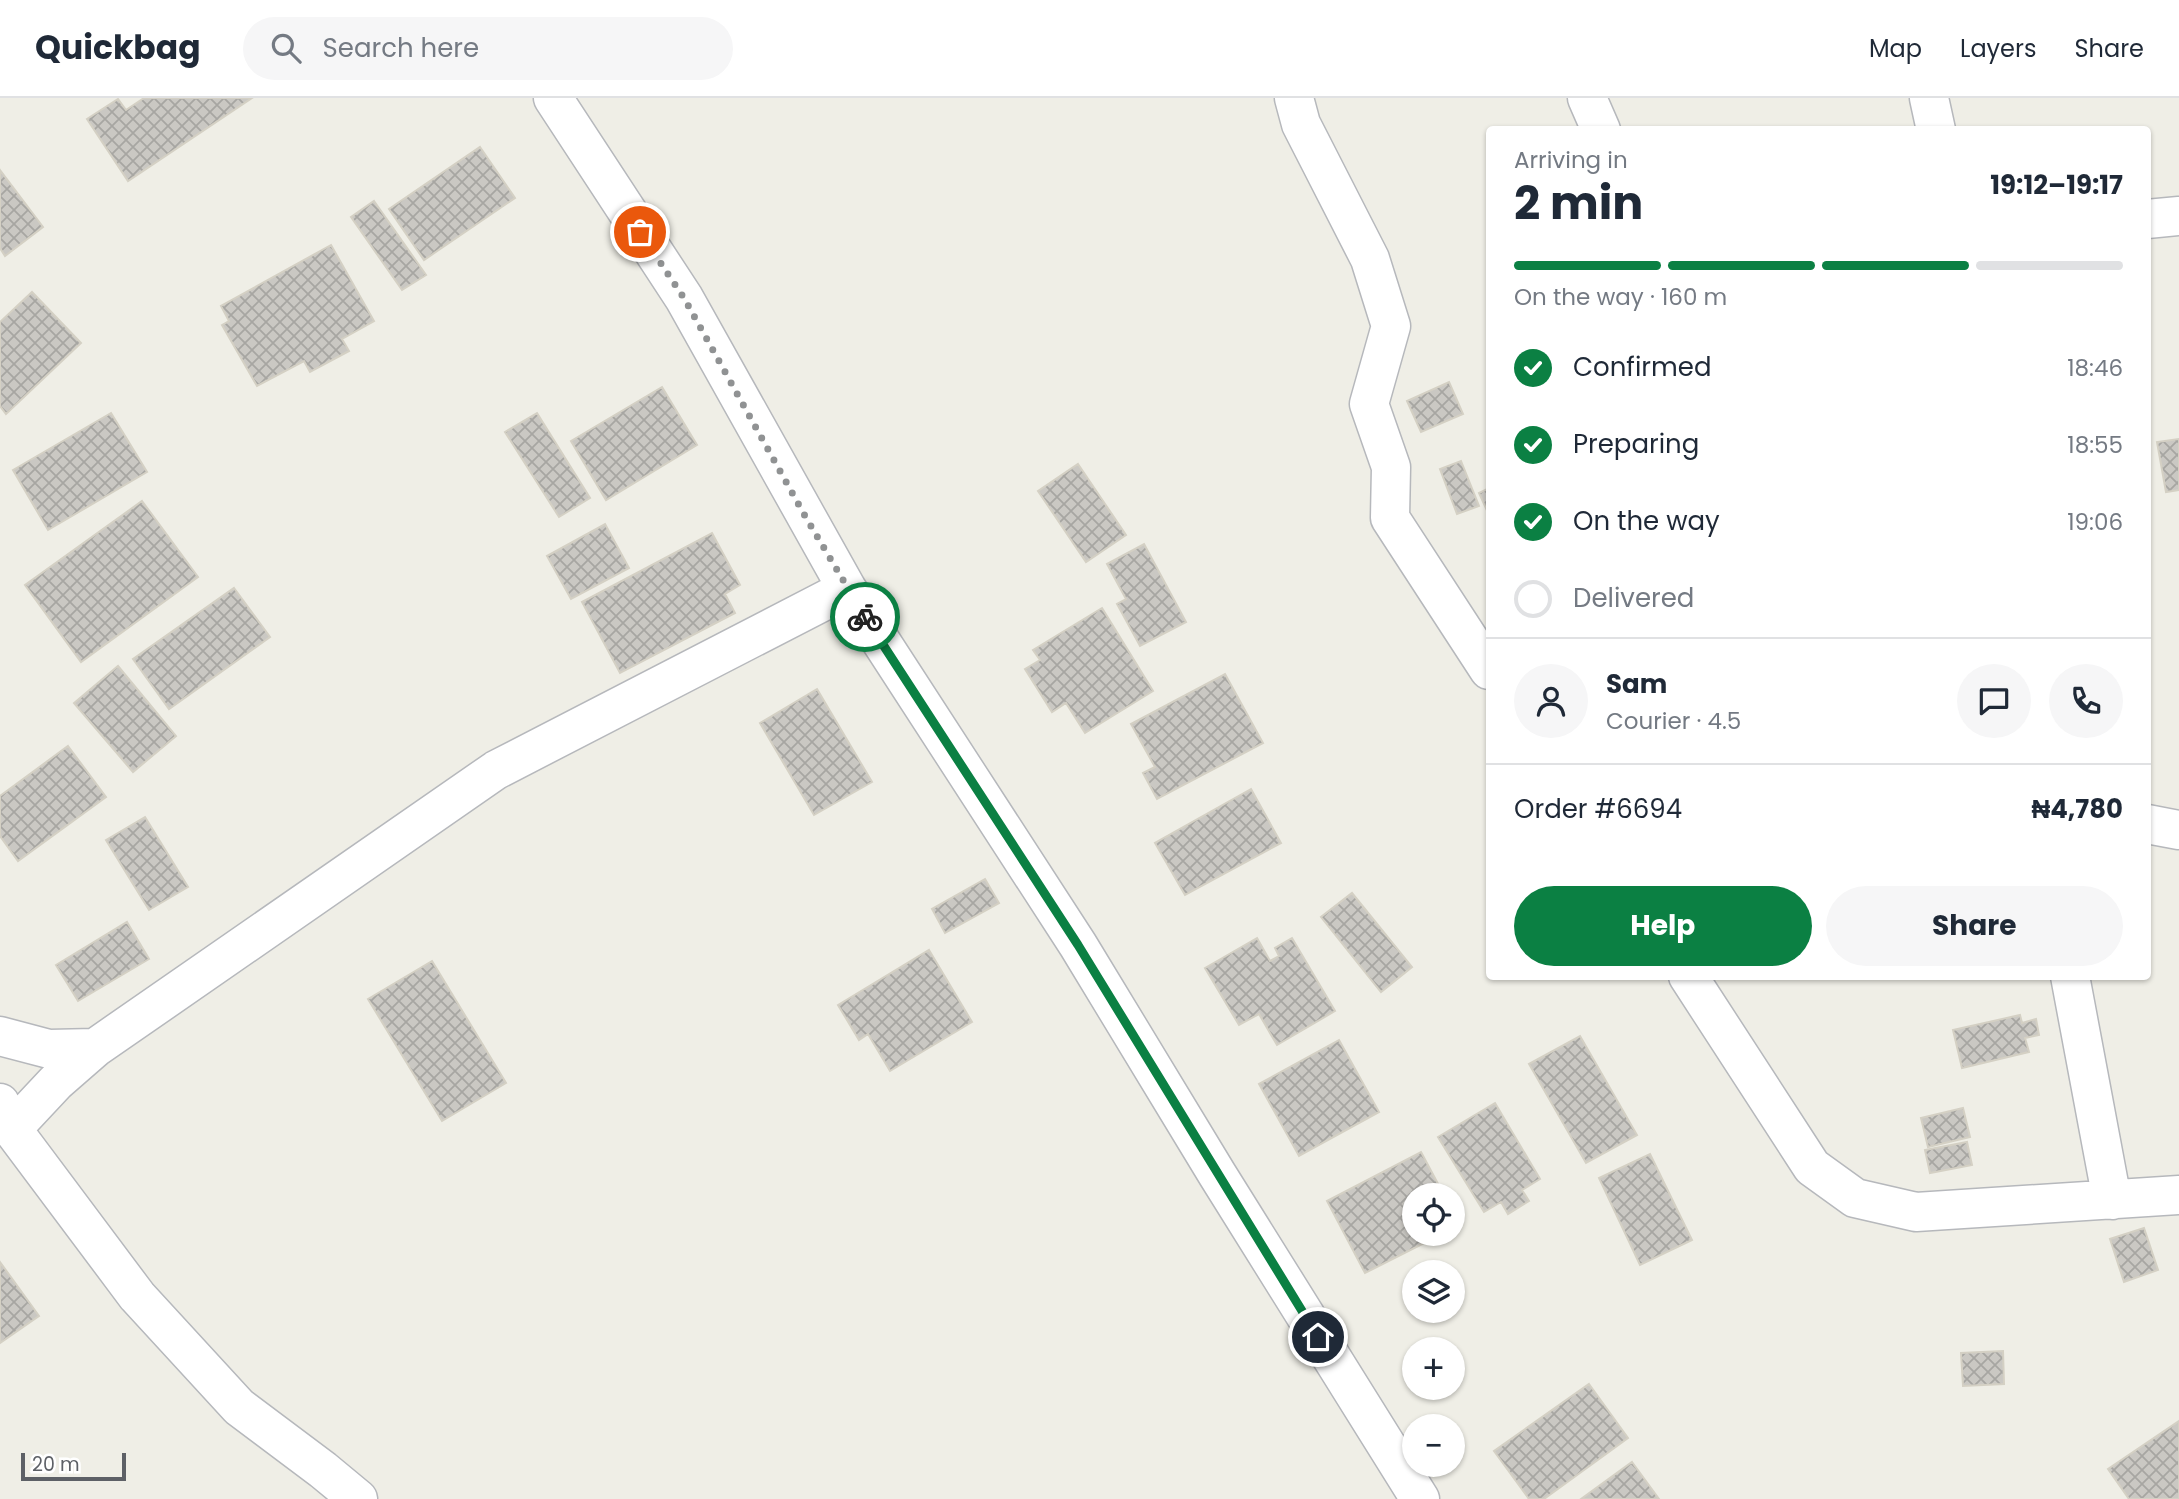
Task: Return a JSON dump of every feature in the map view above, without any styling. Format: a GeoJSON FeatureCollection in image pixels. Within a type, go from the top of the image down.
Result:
{"type":"FeatureCollection","features":[{"type":"Feature","properties":{"kind":"street"},"geometry":{"type":"LineString","coordinates":[[553,98],[684,298],[847,589],[1078,945],[1420,1499]]}},
{"type":"Feature","properties":{"kind":"street"},"geometry":{"type":"LineString","coordinates":[[1294,98],[1301,124],[1370,258],[1391,326],[1369,404],[1391,467],[1390,518],[1486,665]]}},
{"type":"Feature","properties":{"kind":"street"},"geometry":{"type":"LineString","coordinates":[[1587,98],[1599,126]]}},
{"type":"Feature","properties":{"kind":"street"},"geometry":{"type":"LineString","coordinates":[[1928,98],[1935,126]]}},
{"type":"Feature","properties":{"kind":"street"},"geometry":{"type":"LineString","coordinates":[[2151,219],[2179,216]]}},
{"type":"Feature","properties":{"kind":"street"},"geometry":{"type":"LineString","coordinates":[[358,1499],[239,1407],[137,1296],[6,1116],[56,1082],[95,1048],[496,770],[847,589]]}},
{"type":"Feature","properties":{"kind":"street"},"geometry":{"type":"LineString","coordinates":[[2151,825],[2179,830]]}},
{"type":"Feature","properties":{"kind":"street"},"geometry":{"type":"LineString","coordinates":[[1691,980],[1812,1167],[1855,1198],[1916,1212],[2179,1195]]}},
{"type":"Feature","properties":{"kind":"street"},"geometry":{"type":"LineString","coordinates":[[2071,980],[2112,1200]]}},
{"type":"Feature","properties":{"kind":"street"},"geometry":{"type":"LineString","coordinates":[[0,1036],[49,1049],[95,1048]]}},
{"type":"Feature","properties":{"kind":"building"},"geometry":{"type":"Polygon","coordinates":[[[144,98],[252,98],[128,181],[87,119],[118,99],[126,110],[144,98]]]}},
{"type":"Feature","properties":{"kind":"building"},"geometry":{"type":"Polygon","coordinates":[[[480,147],[515,198],[424,260],[389,209],[480,147]]]}},
{"type":"Feature","properties":{"kind":"building"},"geometry":{"type":"Polygon","coordinates":[[[0,170],[43,227],[5,256],[0,248],[0,170]]]}},
{"type":"Feature","properties":{"kind":"building"},"geometry":{"type":"Polygon","coordinates":[[[374,201],[426,275],[402,290],[351,217],[374,201]]]}},
{"type":"Feature","properties":{"kind":"building"},"geometry":{"type":"Polygon","coordinates":[[[331,245],[374,321],[342,339],[349,351],[310,372],[304,361],[257,386],[222,325],[229,321],[221,306],[331,245]]]}},
{"type":"Feature","properties":{"kind":"building"},"geometry":{"type":"Polygon","coordinates":[[[32,292],[81,343],[6,414],[0,406],[0,322],[32,292]]]}},
{"type":"Feature","properties":{"kind":"building"},"geometry":{"type":"Polygon","coordinates":[[[1449,382],[1463,414],[1421,432],[1407,401],[1449,382]]]}},
{"type":"Feature","properties":{"kind":"building"},"geometry":{"type":"Polygon","coordinates":[[[662,387],[697,445],[606,500],[571,441],[662,387]]]}},
{"type":"Feature","properties":{"kind":"building"},"geometry":{"type":"Polygon","coordinates":[[[111,413],[147,472],[48,530],[13,470],[111,413]]]}},
{"type":"Feature","properties":{"kind":"building"},"geometry":{"type":"Polygon","coordinates":[[[537,413],[590,498],[559,517],[505,432],[537,413]]]}},
{"type":"Feature","properties":{"kind":"building"},"geometry":{"type":"Polygon","coordinates":[[[2179,439],[2179,490],[2166,492],[2157,442],[2179,439]]]}},
{"type":"Feature","properties":{"kind":"building"},"geometry":{"type":"Polygon","coordinates":[[[1461,461],[1479,506],[1457,514],[1440,469],[1461,461]]]}},
{"type":"Feature","properties":{"kind":"building"},"geometry":{"type":"Polygon","coordinates":[[[1078,464],[1126,535],[1086,562],[1038,491],[1078,464]]]}},
{"type":"Feature","properties":{"kind":"building"},"geometry":{"type":"Polygon","coordinates":[[[1486,490],[1486,508],[1479,493],[1486,490]]]}},
{"type":"Feature","properties":{"kind":"building"},"geometry":{"type":"Polygon","coordinates":[[[142,501],[198,577],[81,662],[25,585],[142,501]]]}},
{"type":"Feature","properties":{"kind":"building"},"geometry":{"type":"Polygon","coordinates":[[[605,524],[629,568],[571,599],[547,556],[605,524]]]}},
{"type":"Feature","properties":{"kind":"building"},"geometry":{"type":"Polygon","coordinates":[[[712,533],[740,585],[725,594],[735,613],[620,673],[582,602],[712,533]]]}},
{"type":"Feature","properties":{"kind":"building"},"geometry":{"type":"Polygon","coordinates":[[[1144,544],[1186,622],[1140,646],[1117,604],[1126,599],[1107,564],[1144,544]]]}},
{"type":"Feature","properties":{"kind":"building"},"geometry":{"type":"Polygon","coordinates":[[[234,588],[270,637],[169,709],[133,659],[234,588]]]}},
{"type":"Feature","properties":{"kind":"building"},"geometry":{"type":"Polygon","coordinates":[[[1102,608],[1153,691],[1085,733],[1066,703],[1052,712],[1025,669],[1040,660],[1033,650],[1102,608]]]}},
{"type":"Feature","properties":{"kind":"building"},"geometry":{"type":"Polygon","coordinates":[[[118,666],[176,736],[133,772],[74,703],[118,666]]]}},
{"type":"Feature","properties":{"kind":"building"},"geometry":{"type":"Polygon","coordinates":[[[1225,674],[1263,743],[1157,799],[1143,773],[1155,767],[1131,724],[1225,674]]]}},
{"type":"Feature","properties":{"kind":"building"},"geometry":{"type":"Polygon","coordinates":[[[817,689],[872,782],[814,815],[760,723],[817,689]]]}},
{"type":"Feature","properties":{"kind":"building"},"geometry":{"type":"Polygon","coordinates":[[[68,746],[106,797],[18,861],[0,836],[0,796],[68,746]]]}},
{"type":"Feature","properties":{"kind":"building"},"geometry":{"type":"Polygon","coordinates":[[[1251,789],[1281,843],[1185,895],[1155,843],[1251,789]]]}},
{"type":"Feature","properties":{"kind":"building"},"geometry":{"type":"Polygon","coordinates":[[[145,817],[188,887],[149,910],[106,840],[145,817]]]}},
{"type":"Feature","properties":{"kind":"building"},"geometry":{"type":"Polygon","coordinates":[[[985,879],[999,903],[945,933],[932,909],[985,879]]]}},
{"type":"Feature","properties":{"kind":"building"},"geometry":{"type":"Polygon","coordinates":[[[1352,893],[1412,967],[1381,992],[1321,917],[1352,893]]]}},
{"type":"Feature","properties":{"kind":"building"},"geometry":{"type":"Polygon","coordinates":[[[127,922],[149,959],[78,1001],[56,965],[127,922]]]}},
{"type":"Feature","properties":{"kind":"building"},"geometry":{"type":"Polygon","coordinates":[[[1257,938],[1270,961],[1279,956],[1275,948],[1292,938],[1335,1011],[1277,1045],[1259,1014],[1239,1025],[1205,968],[1257,938]]]}},
{"type":"Feature","properties":{"kind":"building"},"geometry":{"type":"Polygon","coordinates":[[[929,950],[972,1022],[890,1071],[868,1034],[859,1040],[838,1005],[929,950]]]}},
{"type":"Feature","properties":{"kind":"building"},"geometry":{"type":"Polygon","coordinates":[[[432,961],[506,1083],[442,1121],[368,999],[432,961]]]}},
{"type":"Feature","properties":{"kind":"building"},"geometry":{"type":"Polygon","coordinates":[[[2020,1015],[2022,1023],[2036,1019],[2039,1035],[2025,1038],[2029,1052],[1962,1068],[1953,1030],[2020,1015]]]}},
{"type":"Feature","properties":{"kind":"building"},"geometry":{"type":"Polygon","coordinates":[[[1580,1036],[1637,1135],[1586,1163],[1529,1064],[1580,1036]]]}},
{"type":"Feature","properties":{"kind":"building"},"geometry":{"type":"Polygon","coordinates":[[[1339,1040],[1379,1112],[1299,1156],[1259,1084],[1339,1040]]]}},
{"type":"Feature","properties":{"kind":"building"},"geometry":{"type":"Polygon","coordinates":[[[1495,1103],[1540,1179],[1522,1190],[1529,1201],[1508,1214],[1501,1202],[1484,1212],[1438,1137],[1495,1103]]]}},
{"type":"Feature","properties":{"kind":"building"},"geometry":{"type":"Polygon","coordinates":[[[1963,1108],[1970,1137],[1928,1147],[1921,1118],[1963,1108]]]}},
{"type":"Feature","properties":{"kind":"building"},"geometry":{"type":"Polygon","coordinates":[[[1967,1142],[1972,1165],[1930,1173],[1925,1150],[1967,1142]]]}},
{"type":"Feature","properties":{"kind":"building"},"geometry":{"type":"Polygon","coordinates":[[[1421,1152],[1438,1183],[1402,1183],[1402,1246],[1418,1246],[1365,1273],[1327,1201],[1421,1152]]]}},
{"type":"Feature","properties":{"kind":"building"},"geometry":{"type":"Polygon","coordinates":[[[1650,1154],[1692,1240],[1640,1265],[1599,1178],[1650,1154]]]}},
{"type":"Feature","properties":{"kind":"building"},"geometry":{"type":"Polygon","coordinates":[[[2144,1228],[2158,1270],[2124,1282],[2110,1239],[2144,1228]]]}},
{"type":"Feature","properties":{"kind":"building"},"geometry":{"type":"Polygon","coordinates":[[[0,1262],[39,1316],[0,1343],[0,1262]]]}},
{"type":"Feature","properties":{"kind":"building"},"geometry":{"type":"Polygon","coordinates":[[[2003,1351],[2004,1384],[1963,1386],[1961,1353],[2003,1351]]]}},
{"type":"Feature","properties":{"kind":"building"},"geometry":{"type":"Polygon","coordinates":[[[1589,1384],[1628,1438],[1544,1499],[1529,1499],[1494,1451],[1589,1384]]]}},
{"type":"Feature","properties":{"kind":"building"},"geometry":{"type":"Polygon","coordinates":[[[2179,1421],[2179,1499],[2129,1499],[2108,1469],[2179,1421]]]}},
{"type":"Feature","properties":{"kind":"building"},"geometry":{"type":"Polygon","coordinates":[[[1632,1462],[1659,1499],[1581,1499],[1632,1462]]]}},
{"type":"Feature","properties":{"kind":"way so far"},"geometry":{"type":"LineString","coordinates":[[640,232],[684,298],[805,516],[865,617]]}},
{"type":"Feature","properties":{"kind":"route"},"geometry":{"type":"LineString","coordinates":[[865,617],[1078,945],[1318,1337]]}}]}
